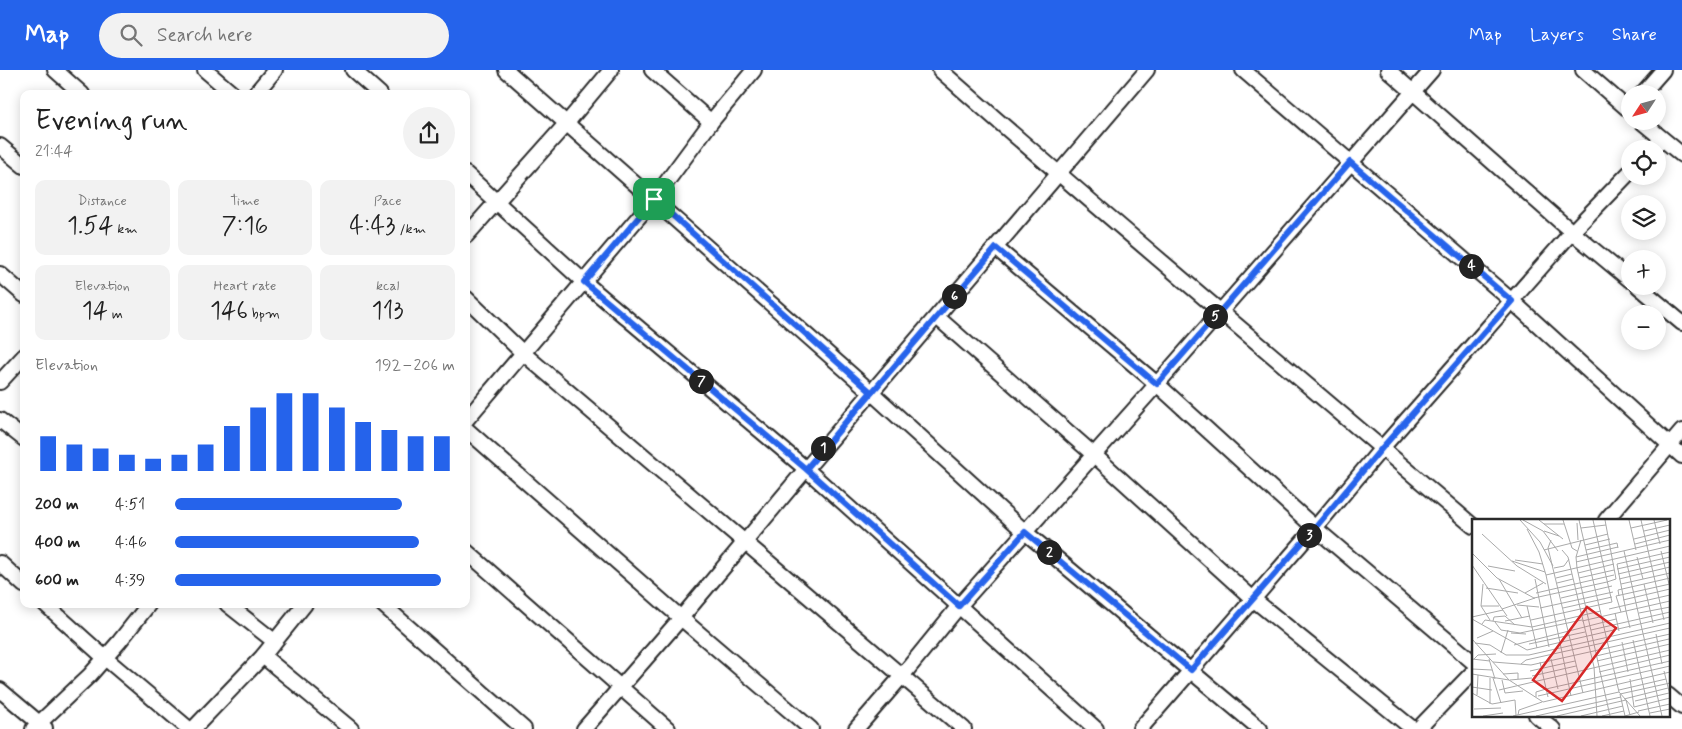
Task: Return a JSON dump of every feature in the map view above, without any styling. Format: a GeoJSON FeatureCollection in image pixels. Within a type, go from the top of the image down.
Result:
{"type":"FeatureCollection","features":[{"type":"Feature","properties":{"kind":"street"},"geometry":{"type":"LineString","coordinates":[[56,70],[78,90]]}},
{"type":"Feature","properties":{"kind":"street"},"geometry":{"type":"LineString","coordinates":[[206,70],[228,90]]}},
{"type":"Feature","properties":{"kind":"street"},"geometry":{"type":"LineString","coordinates":[[258,90],[275,70]]}},
{"type":"Feature","properties":{"kind":"street"},"geometry":{"type":"LineString","coordinates":[[353,70],[376,90]]}},
{"type":"Feature","properties":{"kind":"street"},"geometry":{"type":"LineString","coordinates":[[506,70],[871,392],[1025,532],[1260,729]]}},
{"type":"Feature","properties":{"kind":"street"},"geometry":{"type":"LineString","coordinates":[[470,231],[566,124],[611,70]]}},
{"type":"Feature","properties":{"kind":"street"},"geometry":{"type":"LineString","coordinates":[[652,70],[711,122]]}},
{"type":"Feature","properties":{"kind":"street"},"geometry":{"type":"LineString","coordinates":[[470,415],[654,199],[711,122],[754,70]]}},
{"type":"Feature","properties":{"kind":"street"},"geometry":{"type":"LineString","coordinates":[[940,70],[1058,174],[1472,525]]}},
{"type":"Feature","properties":{"kind":"street"},"geometry":{"type":"LineString","coordinates":[[584,729],[681,618],[871,392],[1147,70]]}},
{"type":"Feature","properties":{"kind":"street"},"geometry":{"type":"LineString","coordinates":[[1243,70],[1512,301],[1682,456]]}},
{"type":"Feature","properties":{"kind":"street"},"geometry":{"type":"LineString","coordinates":[[1388,70],[1572,232],[1621,273]]}},
{"type":"Feature","properties":{"kind":"street"},"geometry":{"type":"LineString","coordinates":[[856,729],[959,606],[1157,384],[1432,70]]}},
{"type":"Feature","properties":{"kind":"street"},"geometry":{"type":"LineString","coordinates":[[1584,70],[1621,103]]}},
{"type":"Feature","properties":{"kind":"street"},"geometry":{"type":"LineString","coordinates":[[1650,85],[1663,70]]}},
{"type":"Feature","properties":{"kind":"street"},"geometry":{"type":"LineString","coordinates":[[0,146],[20,163]]}},
{"type":"Feature","properties":{"kind":"street"},"geometry":{"type":"LineString","coordinates":[[1666,148],[1682,155]]}},
{"type":"Feature","properties":{"kind":"street"},"geometry":{"type":"LineString","coordinates":[[470,178],[584,282],[806,469],[1096,729]]}},
{"type":"Feature","properties":{"kind":"street"},"geometry":{"type":"LineString","coordinates":[[1140,729],[1382,448],[1572,232],[1621,181]]}},
{"type":"Feature","properties":{"kind":"street"},"geometry":{"type":"LineString","coordinates":[[996,248],[1157,384],[1315,528],[1472,661]]}},
{"type":"Feature","properties":{"kind":"street"},"geometry":{"type":"LineString","coordinates":[[0,274],[20,292]]}},
{"type":"Feature","properties":{"kind":"street"},"geometry":{"type":"LineString","coordinates":[[1649,295],[1682,323]]}},
{"type":"Feature","properties":{"kind":"street"},"geometry":{"type":"LineString","coordinates":[[470,302],[523,353],[964,729]]}},
{"type":"Feature","properties":{"kind":"street"},"geometry":{"type":"LineString","coordinates":[[937,317],[1093,454],[1253,599],[1412,729]]}},
{"type":"Feature","properties":{"kind":"street"},"geometry":{"type":"LineString","coordinates":[[0,382],[20,360]]}},
{"type":"Feature","properties":{"kind":"street"},"geometry":{"type":"LineString","coordinates":[[0,420],[20,436]]}},
{"type":"Feature","properties":{"kind":"street"},"geometry":{"type":"LineString","coordinates":[[1607,519],[1682,430]]}},
{"type":"Feature","properties":{"kind":"street"},"geometry":{"type":"LineString","coordinates":[[470,433],[681,618],[811,729]]}},
{"type":"Feature","properties":{"kind":"street"},"geometry":{"type":"LineString","coordinates":[[470,555],[668,729]]}},
{"type":"Feature","properties":{"kind":"street"},"geometry":{"type":"LineString","coordinates":[[0,563],[20,581]]}},
{"type":"Feature","properties":{"kind":"street"},"geometry":{"type":"LineString","coordinates":[[49,608],[105,658],[191,729],[262,656],[302,608]]}},
{"type":"Feature","properties":{"kind":"street"},"geometry":{"type":"LineString","coordinates":[[0,690],[39,727],[105,658],[146,608]]}},
{"type":"Feature","properties":{"kind":"street"},"geometry":{"type":"LineString","coordinates":[[232,608],[274,641]]}},
{"type":"Feature","properties":{"kind":"street"},"geometry":{"type":"LineString","coordinates":[[387,608],[524,729]]}},
{"type":"Feature","properties":{"kind":"street"},"geometry":{"type":"LineString","coordinates":[[262,656],[351,729]]}},
{"type":"Feature","properties":{"kind":"street"},"geometry":{"type":"LineString","coordinates":[[1418,729],[1472,673]]}},
{"type":"Feature","properties":{"kind":"street"},"geometry":{"type":"LineString","coordinates":[[1670,696],[1682,707]]}},
{"type":"Feature","properties":{"kind":"street"},"geometry":{"type":"LineString","coordinates":[[1537,716],[1553,729]]}},
{"type":"Feature","properties":{"kind":"route"},"geometry":{"type":"LineString","coordinates":[[654,199],[584,282],[806,469],[996,248],[1157,384],[1350,162],[1512,301],[1382,448],[1191,670],[1025,532],[959,606],[806,469],[871,392],[654,199]]}}]}
